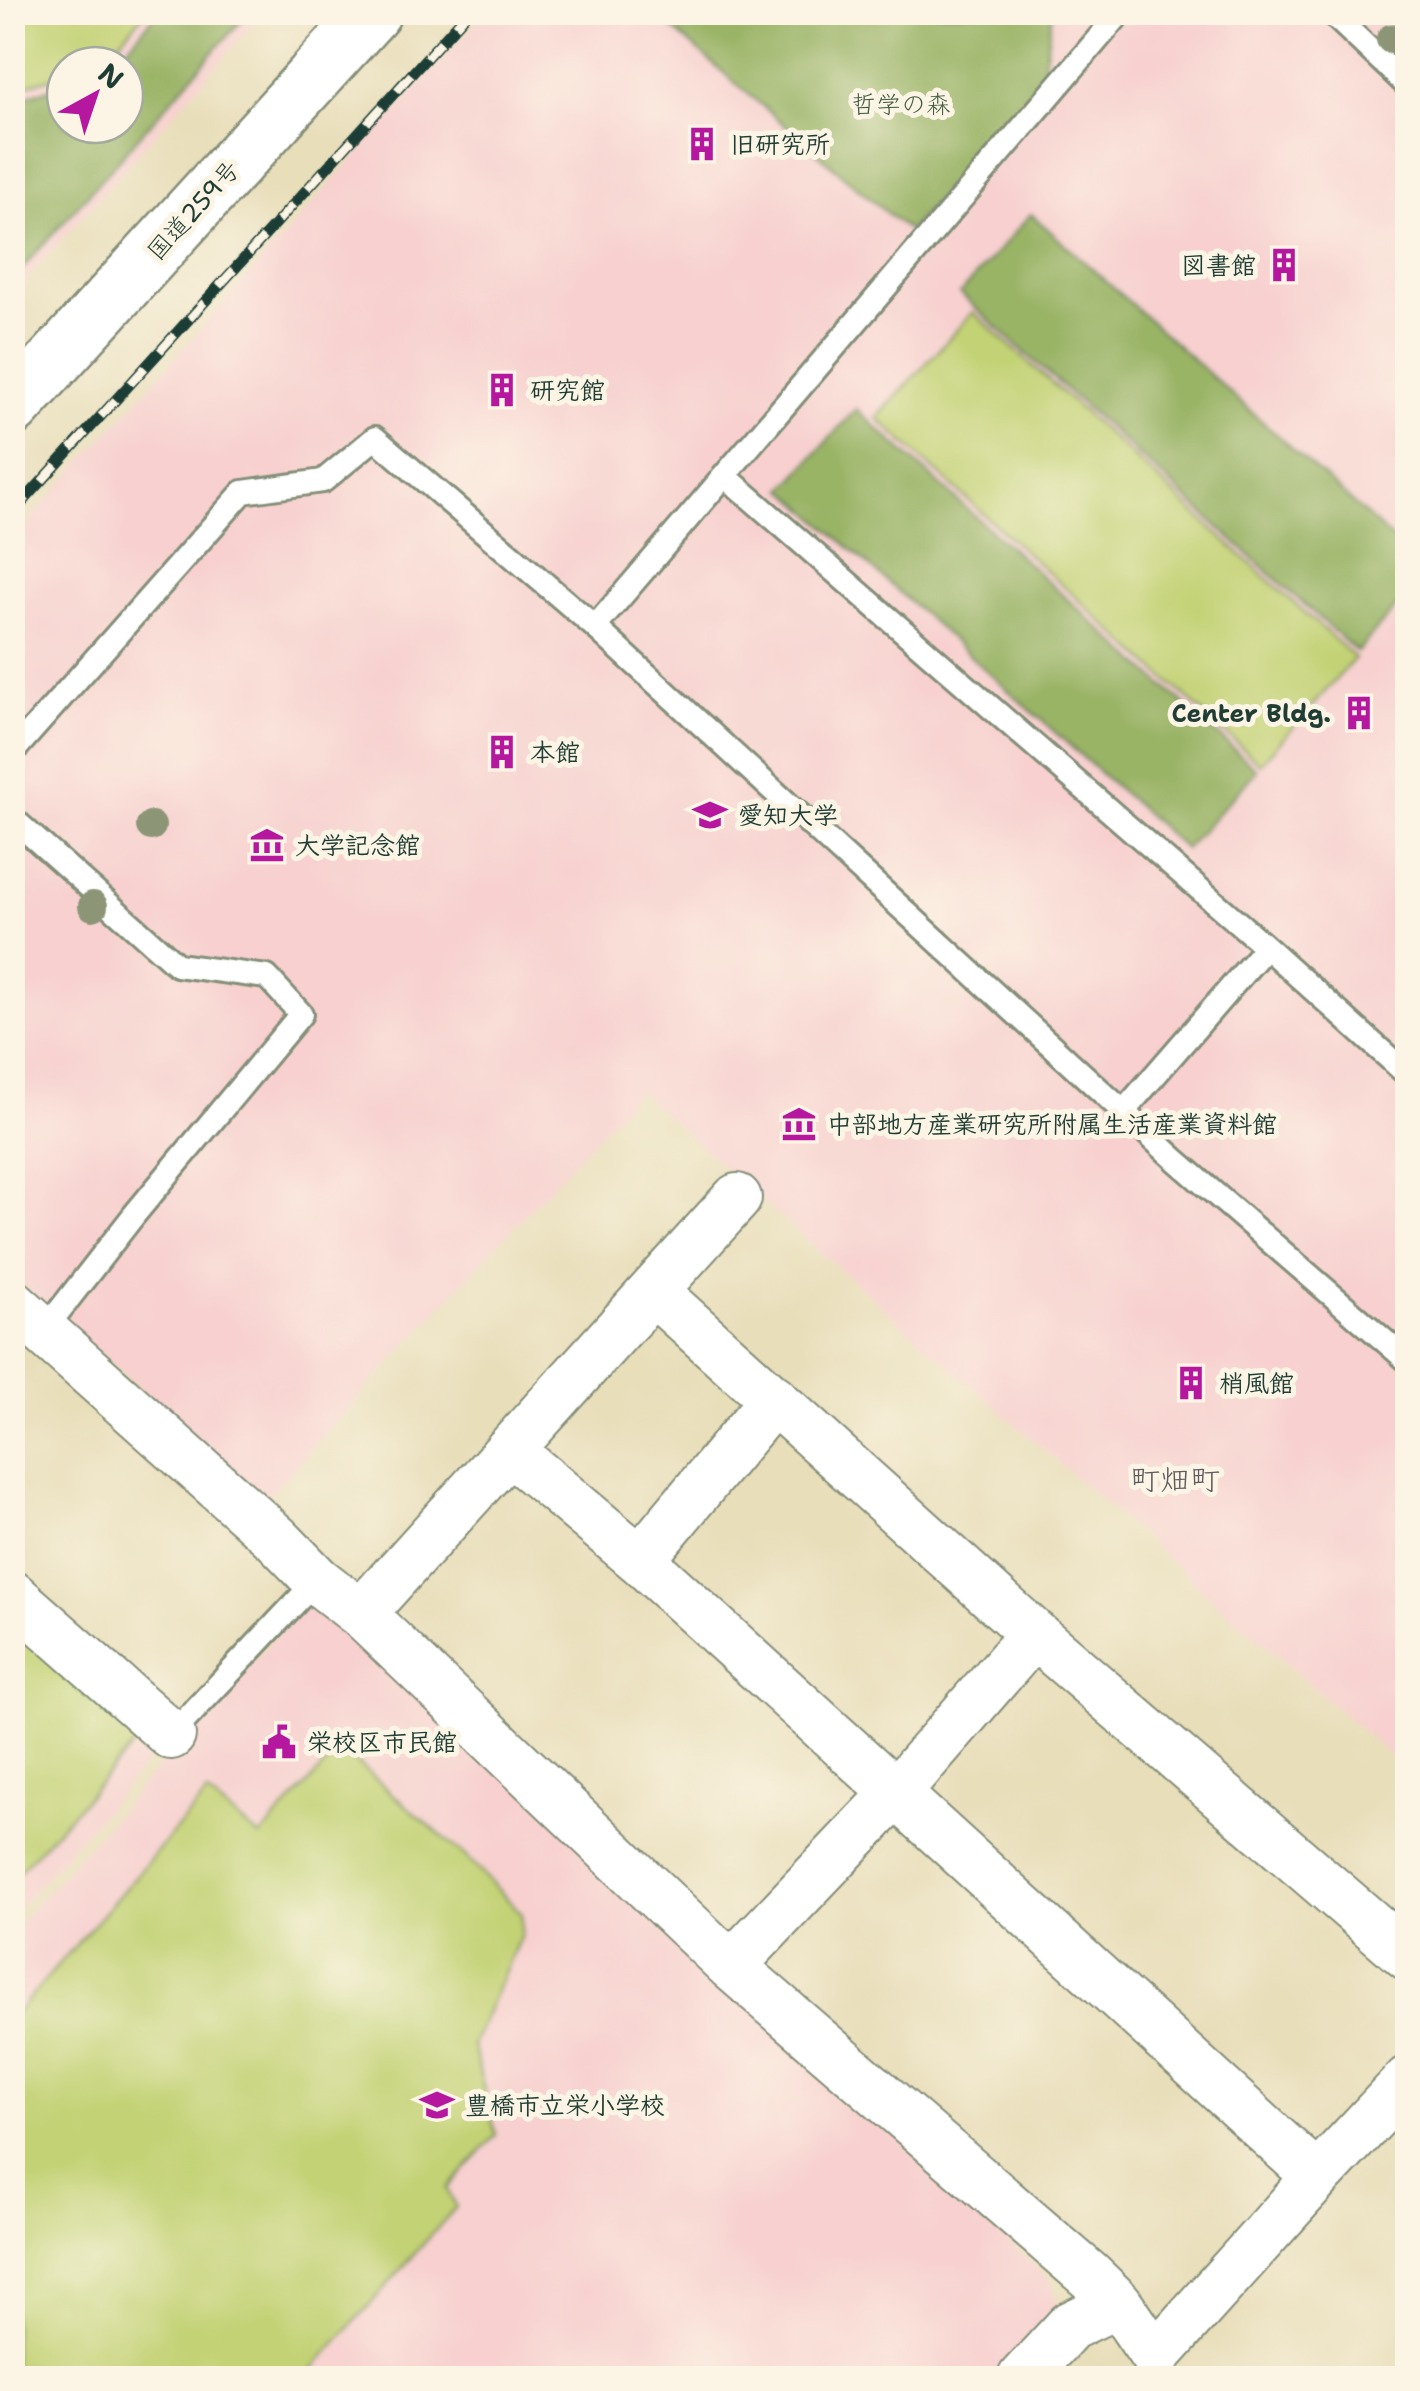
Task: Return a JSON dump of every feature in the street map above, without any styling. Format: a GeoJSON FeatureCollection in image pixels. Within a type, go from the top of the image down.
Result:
{"type":"FeatureCollection","features":[{"type":"Feature","properties":{"kind":"highway","name":"国道259号"},"geometry":{"type":"LineString","coordinates":[[12,408],[374,12]]}},
{"type":"Feature","properties":{"kind":"street"},"geometry":{"type":"LineString","coordinates":[[360,1614],[737,1198]]}},
{"type":"Feature","properties":{"kind":"street"},"geometry":{"type":"LineString","coordinates":[[653,1291],[1034,1634],[1408,1956]]}},
{"type":"Feature","properties":{"kind":"street"},"geometry":{"type":"LineString","coordinates":[[34,1309],[731,1966],[1090,2276],[1118,2303],[1164,2368],[1317,2177],[1408,2080]]}},
{"type":"Feature","properties":{"kind":"street"},"geometry":{"type":"LineString","coordinates":[[640,1560],[774,1400]]}},
{"type":"Feature","properties":{"kind":"street"},"geometry":{"type":"LineString","coordinates":[[508,1450],[640,1560],[1317,2177]]}},
{"type":"Feature","properties":{"kind":"street"},"geometry":{"type":"LineString","coordinates":[[12,1595],[171,1735]]}},
{"type":"Feature","properties":{"kind":"street"},"geometry":{"type":"LineString","coordinates":[[731,1966],[896,1794],[1034,1634]]}},
{"type":"Feature","properties":{"kind":"street"},"geometry":{"type":"LineString","coordinates":[[1022,2378],[1070,2326],[1118,2303]]}},
{"type":"Feature","properties":{"kind":"lane"},"geometry":{"type":"LineString","coordinates":[[594,627],[1121,12]]}},
{"type":"Feature","properties":{"kind":"lane"},"geometry":{"type":"LineString","coordinates":[[1330,12],[1408,86]]}},
{"type":"Feature","properties":{"kind":"lane"},"geometry":{"type":"LineString","coordinates":[[12,753],[243,492],[322,481],[375,438],[594,627],[1124,1112],[1408,1361]]}},
{"type":"Feature","properties":{"kind":"lane"},"geometry":{"type":"LineString","coordinates":[[724,475],[1408,1075]]}},
{"type":"Feature","properties":{"kind":"lane"},"geometry":{"type":"LineString","coordinates":[[12,818],[177,965],[266,977],[301,1014],[134,1215],[34,1309]]}},
{"type":"Feature","properties":{"kind":"lane"},"geometry":{"type":"LineString","coordinates":[[1124,1112],[1266,947]]}},
{"type":"Feature","properties":{"kind":"lane"},"geometry":{"type":"LineString","coordinates":[[171,1735],[318,1580]]}},
{"type":"Feature","properties":{"kind":"shaded area"},"geometry":{"type":"Polygon","coordinates":[[[13,13],[263,13],[13,294],[13,13]]]}},
{"type":"Feature","properties":{"kind":"shaded area","name":"愛知大学"},"geometry":{"type":"Polygon","coordinates":[[[484,13],[1407,13],[1407,1770],[638,1091],[265,1500],[13,1276],[13,539],[484,13]]]}},
{"type":"Feature","properties":{"kind":"shaded area"},"geometry":{"type":"Polygon","coordinates":[[[13,1590],[171,1735],[13,1914],[13,1590]]]}},
{"type":"Feature","properties":{"kind":"shaded area","name":"豊橋市立栄小学校"},"geometry":{"type":"Polygon","coordinates":[[[314,1593],[1050,2280],[1059,2303],[991,2378],[13,2378],[13,1930],[314,1593]]]}},
{"type":"Feature","properties":{"kind":"green space"},"geometry":{"type":"Polygon","coordinates":[[[13,12],[145,12],[117,45],[45,45],[45,80],[13,89],[13,12]]]}},
{"type":"Feature","properties":{"kind":"green space"},"geometry":{"type":"Polygon","coordinates":[[[157,13],[248,13],[145,130],[145,45],[129,45],[157,13]]]}},
{"type":"Feature","properties":{"kind":"green space","name":"哲学の森"},"geometry":{"type":"Polygon","coordinates":[[[654,13],[1052,13],[1041,87],[908,231],[654,13]]]}},
{"type":"Feature","properties":{"kind":"green space"},"geometry":{"type":"Polygon","coordinates":[[[1407,13],[1407,42],[1378,16],[1407,13]]]}},
{"type":"Feature","properties":{"kind":"green space"},"geometry":{"type":"Polygon","coordinates":[[[45,90],[45,145],[131,145],[13,279],[13,99],[45,90]]]}},
{"type":"Feature","properties":{"kind":"green space"},"geometry":{"type":"Polygon","coordinates":[[[1031,214],[1407,552],[1407,595],[1357,652],[960,294],[1031,214]]]}},
{"type":"Feature","properties":{"kind":"green space"},"geometry":{"type":"Polygon","coordinates":[[[973,312],[1355,658],[1260,764],[877,418],[973,312]]]}},
{"type":"Feature","properties":{"kind":"green space"},"geometry":{"type":"Polygon","coordinates":[[[856,409],[1257,770],[1185,849],[784,489],[856,409]]]}},
{"type":"Feature","properties":{"kind":"green space"},"geometry":{"type":"Polygon","coordinates":[[[12,1616],[143,1735],[13,1878],[12,1878],[12,1616]]]}},
{"type":"Feature","properties":{"kind":"green space"},"geometry":{"type":"Polygon","coordinates":[[[340,1749],[465,1856],[522,1914],[521,1935],[472,2045],[496,2135],[447,2189],[456,2207],[305,2378],[13,2378],[13,2017],[207,1794],[260,1837],[340,1749]]]}},
{"type":"Feature","properties":{"kind":"railway"},"geometry":{"type":"LineString","coordinates":[[12,514],[468,12]]}},
{"type":"Feature","properties":{"kind":"place","name":"旧研究所"},"geometry":{"type":"Point","coordinates":[702,144]}},
{"type":"Feature","properties":{"kind":"place","name":"図書館"},"geometry":{"type":"Point","coordinates":[1284,265]}},
{"type":"Feature","properties":{"kind":"place","name":"研究館"},"geometry":{"type":"Point","coordinates":[502,390]}},
{"type":"Feature","properties":{"kind":"place","name":"Center Bldg."},"geometry":{"type":"Point","coordinates":[1359,713]}},
{"type":"Feature","properties":{"kind":"place","name":"本館"},"geometry":{"type":"Point","coordinates":[502,752]}},
{"type":"Feature","properties":{"kind":"place","name":"愛知大学"},"geometry":{"type":"Point","coordinates":[710,815]}},
{"type":"Feature","properties":{"kind":"place","name":"大学記念館"},"geometry":{"type":"Point","coordinates":[267,845]}},
{"type":"Feature","properties":{"kind":"place","name":"中部地方産業研究所附属生活産業資料館"},"geometry":{"type":"Point","coordinates":[799,1124]}},
{"type":"Feature","properties":{"kind":"place","name":"梢風館"},"geometry":{"type":"Point","coordinates":[1191,1383]}},
{"type":"Feature","properties":{"kind":"place","name":"栄校区市民館"},"geometry":{"type":"Point","coordinates":[279,1742]}},
{"type":"Feature","properties":{"kind":"place","name":"豊橋市立栄小学校"},"geometry":{"type":"Point","coordinates":[437,2105]}},
{"type":"Feature","properties":{"kind":"district","name":"町畑町"},"geometry":{"type":"Point","coordinates":[1175,1479]}}]}
